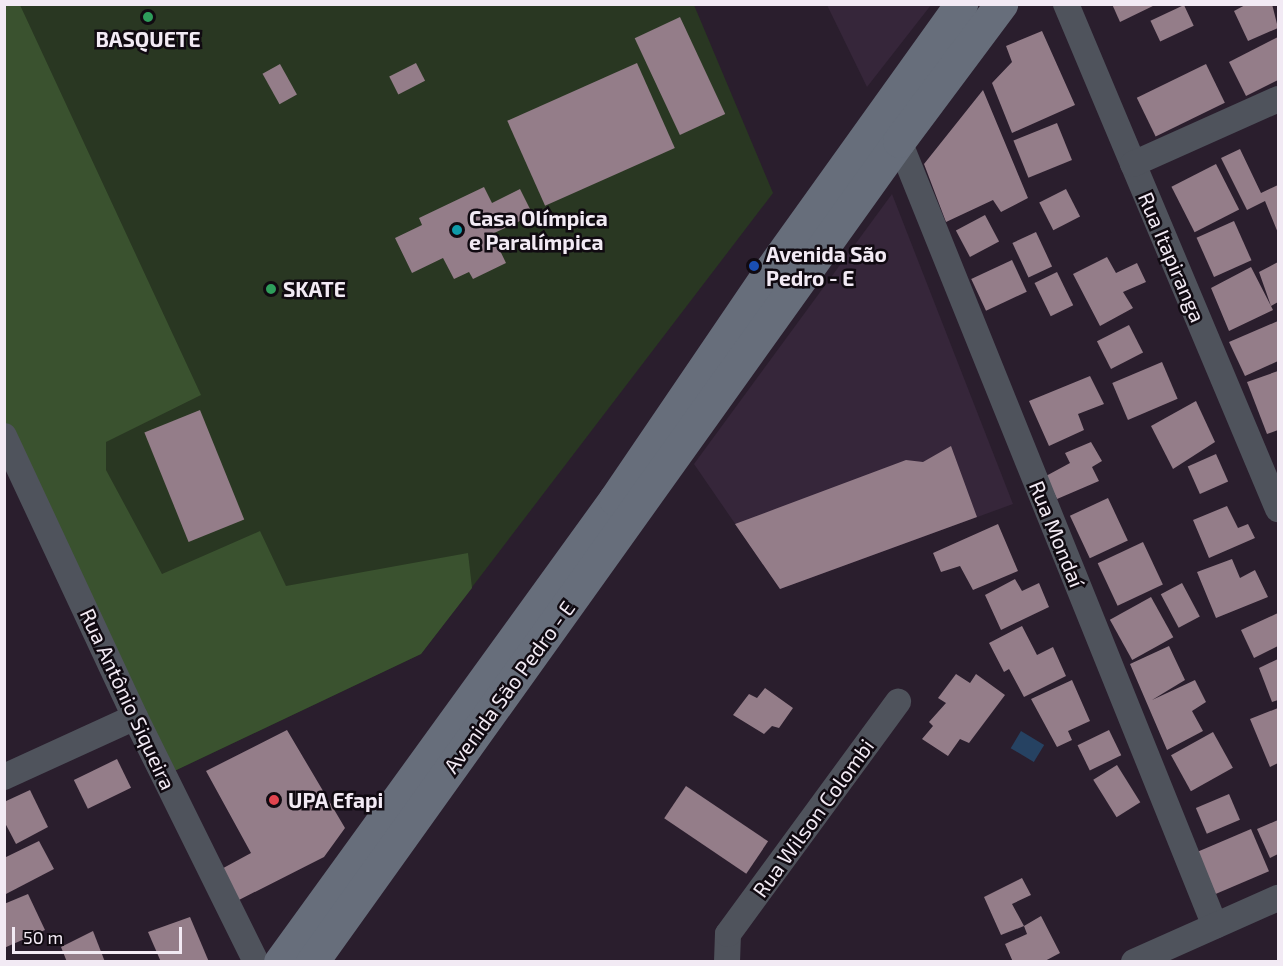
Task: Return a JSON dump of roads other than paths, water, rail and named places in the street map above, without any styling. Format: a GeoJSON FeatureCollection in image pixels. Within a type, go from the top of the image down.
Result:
{"type":"FeatureCollection","features":[{"type":"Feature","properties":{"kind":"main road","name":"Avenida São Pedro - E"},"geometry":{"type":"LineString","coordinates":[[280,962],[615,499],[772,268],[961,4]]}},
{"type":"Feature","properties":{"kind":"main road","name":"Avenida São Pedro - E"},"geometry":{"type":"LineString","coordinates":[[312,962],[899,141],[1001,4]]}},
{"type":"Feature","properties":{"kind":"street","name":"Rua Itapiranga"},"geometry":{"type":"LineString","coordinates":[[1066,4],[1278,509]]}},
{"type":"Feature","properties":{"kind":"street"},"geometry":{"type":"LineString","coordinates":[[1133,164],[1278,99]]}},
{"type":"Feature","properties":{"kind":"street","name":"Rua Mondaí"},"geometry":{"type":"LineString","coordinates":[[899,141],[1215,926]]}},
{"type":"Feature","properties":{"kind":"street","name":"Rua Antônio Siqueira"},"geometry":{"type":"LineString","coordinates":[[4,436],[135,717],[256,962]]}},
{"type":"Feature","properties":{"kind":"street","name":"Rua Wilson Colombi"},"geometry":{"type":"LineString","coordinates":[[727,962],[729,934],[898,702]]}},
{"type":"Feature","properties":{"kind":"street"},"geometry":{"type":"LineString","coordinates":[[4,777],[135,717]]}},
{"type":"Feature","properties":{"kind":"street"},"geometry":{"type":"LineString","coordinates":[[1134,962],[1278,898]]}},
{"type":"Feature","properties":{"kind":"water"},"geometry":{"type":"Polygon","coordinates":[[[1021,731],[1044,745],[1034,762],[1011,748],[1021,731]]]}},
{"type":"Feature","properties":{"kind":"place","name":"BASQUETE"},"geometry":{"type":"Point","coordinates":[148,17]}},
{"type":"Feature","properties":{"kind":"place","name":"Casa Olímpica e Paralímpica"},"geometry":{"type":"Point","coordinates":[457,230]}},
{"type":"Feature","properties":{"kind":"place","name":"Avenida São Pedro - E"},"geometry":{"type":"Point","coordinates":[754,266]}},
{"type":"Feature","properties":{"kind":"place","name":"SKATE"},"geometry":{"type":"Point","coordinates":[271,289]}},
{"type":"Feature","properties":{"kind":"place","name":"UPA Efapi"},"geometry":{"type":"Point","coordinates":[274,800]}}]}
